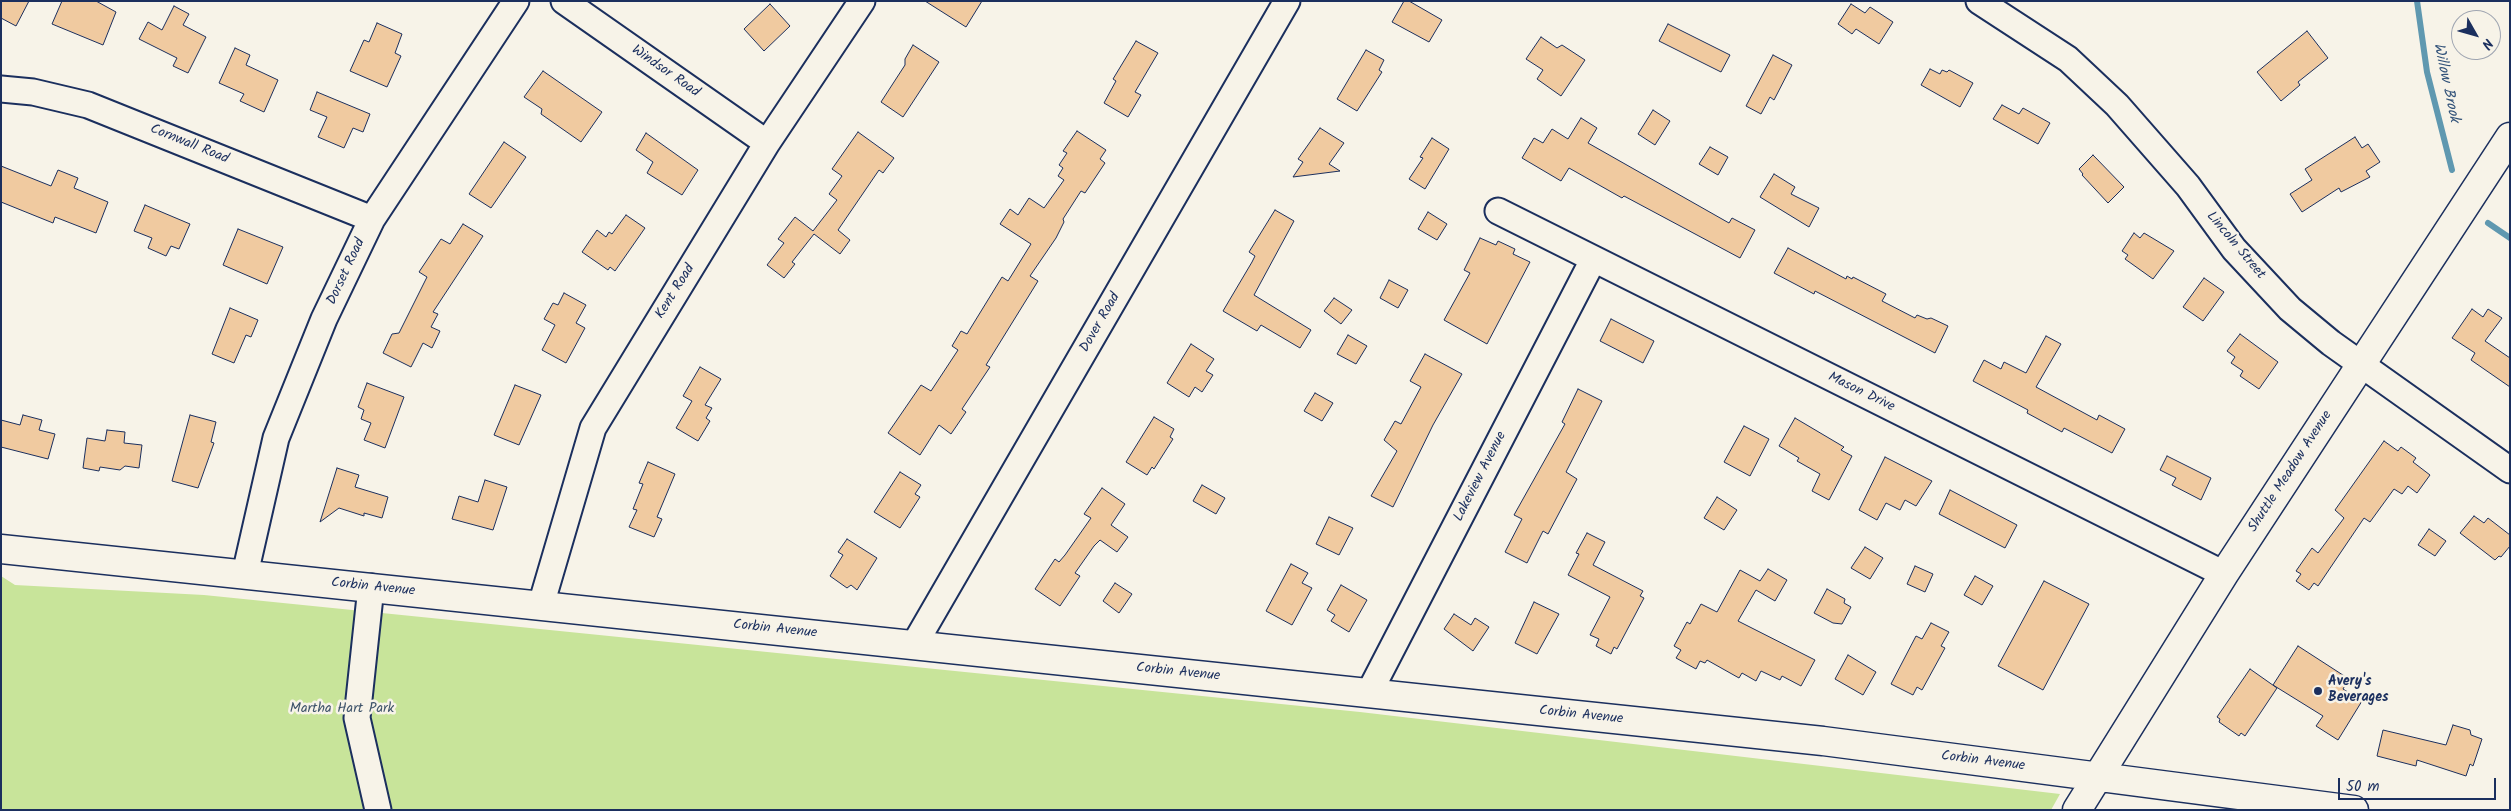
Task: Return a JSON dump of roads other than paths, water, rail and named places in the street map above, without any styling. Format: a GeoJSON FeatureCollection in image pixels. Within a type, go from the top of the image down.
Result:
{"type":"FeatureCollection","features":[{"type":"Feature","properties":{"kind":"main road","name":"Shuttle Meadow Avenue"},"geometry":{"type":"LineString","coordinates":[[2077,810],[2095,777],[2224,574],[2510,137]]}},
{"type":"Feature","properties":{"kind":"main road","name":"Corbin Avenue"},"geometry":{"type":"LineString","coordinates":[[1,549],[1823,741],[2354,810]]}},
{"type":"Feature","properties":{"kind":"street","name":"Dorset Road"},"geometry":{"type":"LineString","coordinates":[[245,574],[276,438],[324,319],[372,219],[516,1]]}},
{"type":"Feature","properties":{"kind":"street","name":"Windsor Road"},"geometry":{"type":"LineString","coordinates":[[564,1],[767,143]]}},
{"type":"Feature","properties":{"kind":"street","name":"Kent Road"},"geometry":{"type":"LineString","coordinates":[[541,605],[592,428],[767,143],[862,1]]}},
{"type":"Feature","properties":{"kind":"street","name":"Dover Road"},"geometry":{"type":"LineString","coordinates":[[914,645],[1287,1]]}},
{"type":"Feature","properties":{"kind":"street","name":"Lincoln Street"},"geometry":{"type":"LineString","coordinates":[[1980,1],[2068,59],[2117,105],[2188,186],[2234,249],[2290,309],[2331,343],[2362,363],[2510,470]]}},
{"type":"Feature","properties":{"kind":"street","name":"Cornwall Road"},"geometry":{"type":"LineString","coordinates":[[1,89],[34,92],[88,104],[372,219]]}},
{"type":"Feature","properties":{"kind":"street","name":"Mason Drive"},"geometry":{"type":"LineString","coordinates":[[1498,211],[2224,574]]}},
{"type":"Feature","properties":{"kind":"street","name":"Lakeview Avenue"},"geometry":{"type":"LineString","coordinates":[[1369,693],[1593,260]]}},
{"type":"Feature","properties":{"kind":"street"},"geometry":{"type":"LineString","coordinates":[[370,587],[357,718],[378,810]]}},
{"type":"Feature","properties":{"kind":"waterway","name":"Willow Brook"},"geometry":{"type":"LineString","coordinates":[[2417,1],[2427,72],[2452,170]]}},
{"type":"Feature","properties":{"kind":"waterway","name":"Willow Brook"},"geometry":{"type":"LineString","coordinates":[[2488,223],[2510,238]]}},
{"type":"Feature","properties":{"kind":"place","name":"Avery's Beverages"},"geometry":{"type":"Point","coordinates":[2318,691]}},
{"type":"Feature","properties":{"kind":"park label","name":"Martha Hart Park"},"geometry":{"type":"Point","coordinates":[342,710]}}]}
